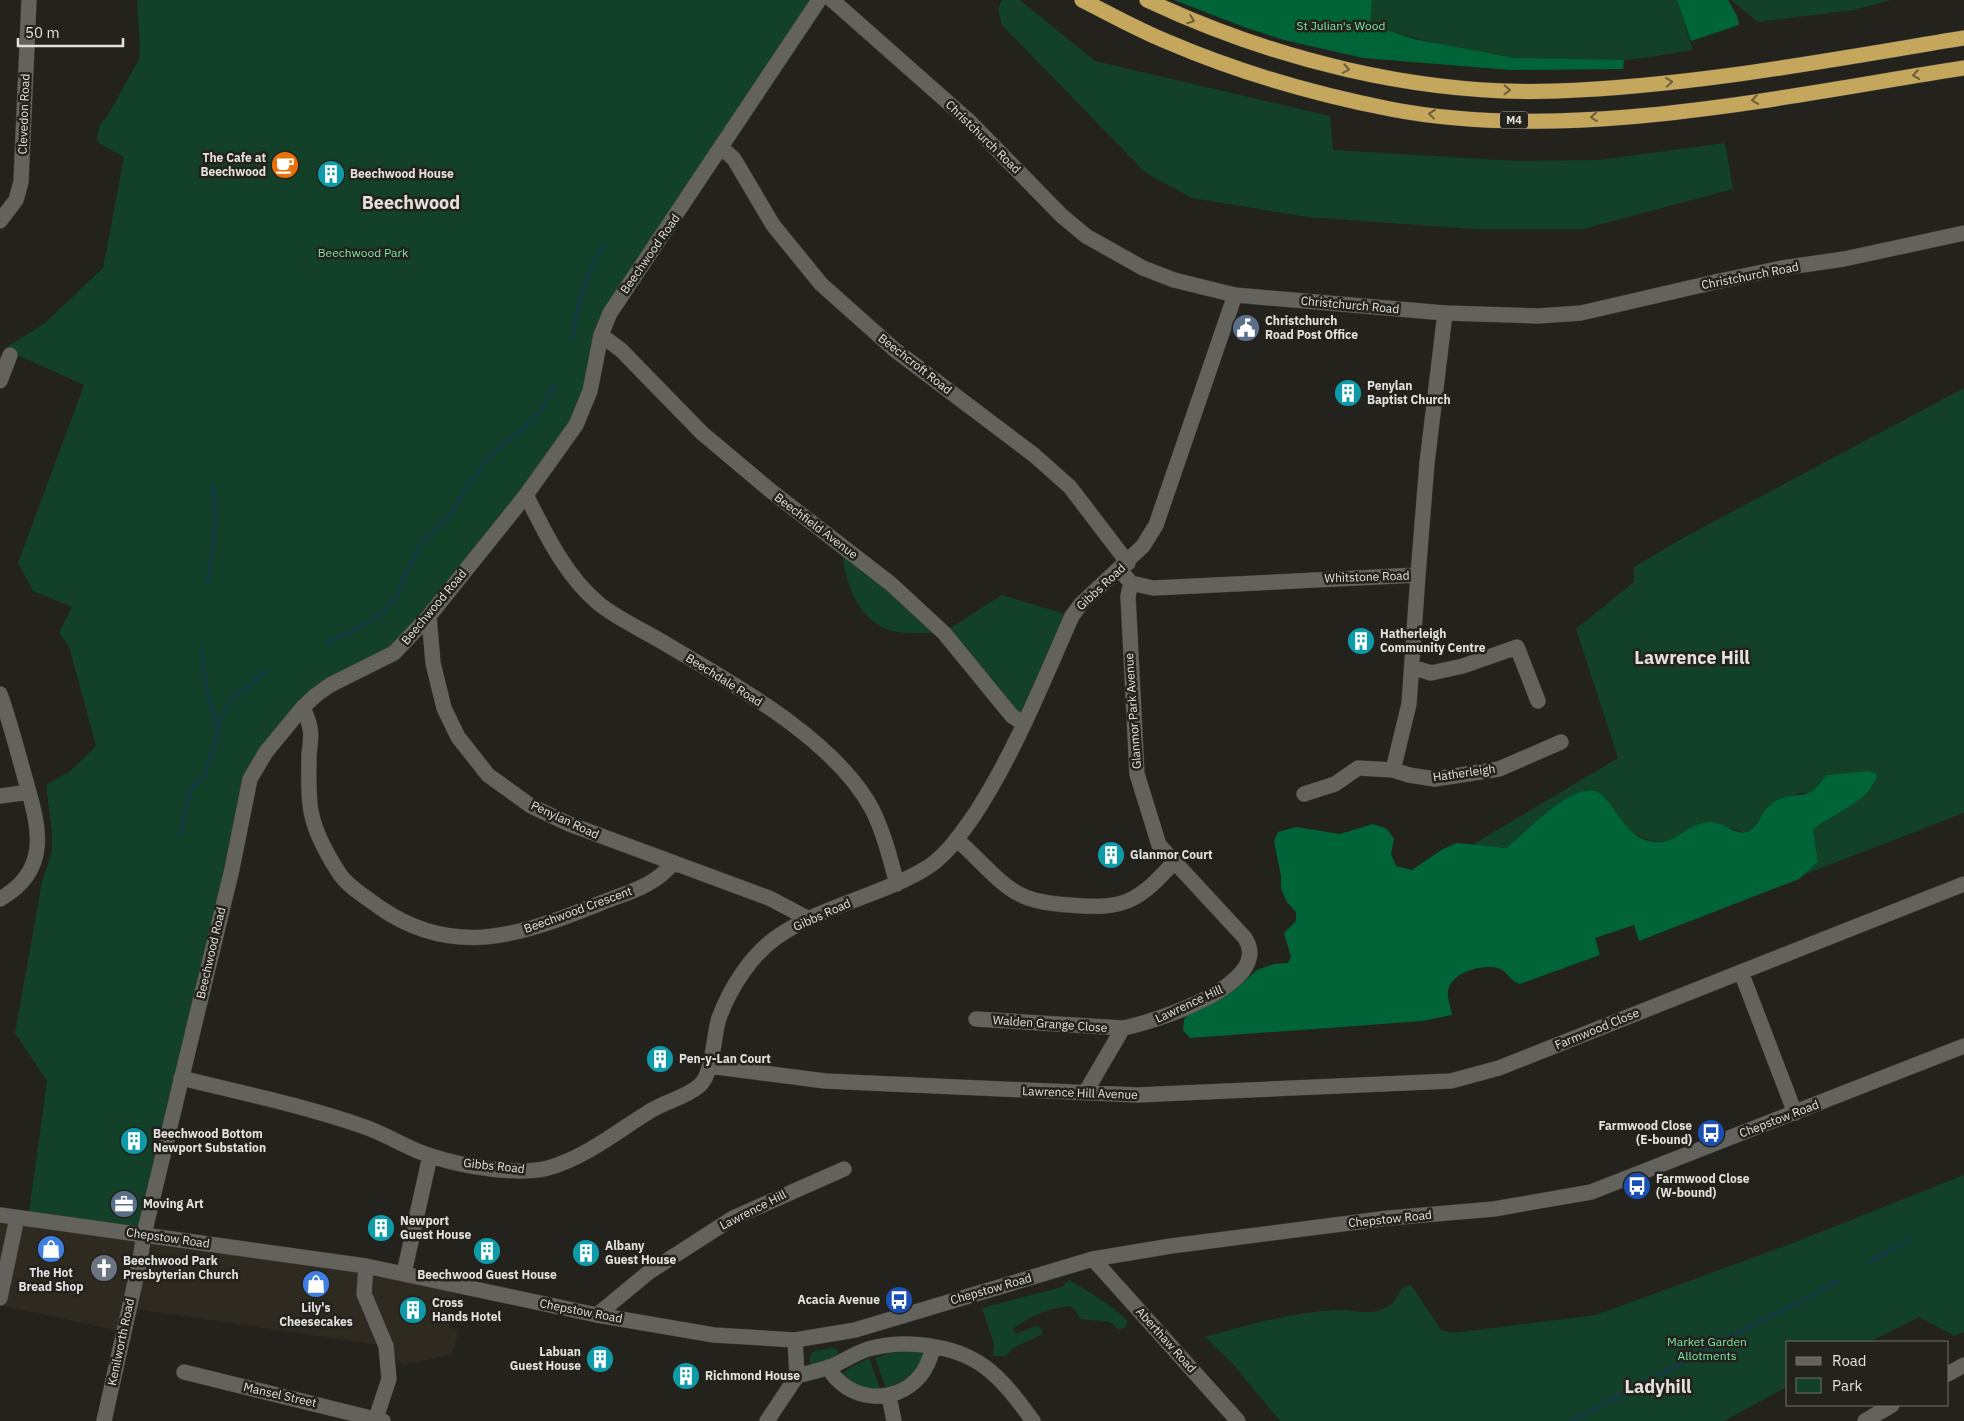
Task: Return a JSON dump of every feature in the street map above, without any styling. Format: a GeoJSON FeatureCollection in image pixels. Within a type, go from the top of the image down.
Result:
{"type":"FeatureCollection","features":[{"type":"Feature","properties":{"kind":"highway","name":"M4"},"geometry":{"type":"LineString","coordinates":[[1082,0],[1167,42],[1252,73],[1321,93],[1392,109],[1465,118],[1541,121],[1648,114],[1964,68]]}},
{"type":"Feature","properties":{"kind":"highway"},"geometry":{"type":"LineString","coordinates":[[1147,0],[1251,43],[1333,67],[1401,80],[1482,89],[1556,91],[1706,78],[1964,38]]}},
{"type":"Feature","properties":{"kind":"street","name":"Clevedon Road"},"geometry":{"type":"LineString","coordinates":[[0,221],[13,206],[20,188],[29,0]]}},
{"type":"Feature","properties":{"kind":"street","name":"Beechwood Road"},"geometry":{"type":"LineString","coordinates":[[144,1234],[232,869],[250,779],[266,752],[303,707],[330,685],[394,653],[428,616],[526,495],[576,425],[590,392],[601,335],[610,313],[722,148],[819,0]]}},
{"type":"Feature","properties":{"kind":"street","name":"Christchurch Road"},"geometry":{"type":"LineString","coordinates":[[832,0],[969,121],[1062,216],[1086,236],[1127,260],[1174,280],[1235,295],[1445,313],[1538,316],[1581,313],[1782,268],[1844,259],[1964,233]]}},
{"type":"Feature","properties":{"kind":"street","name":"Beechcroft Road"},"geometry":{"type":"LineString","coordinates":[[722,148],[734,159],[773,225],[821,284],[895,350],[1034,455],[1070,487],[1124,566]]}},
{"type":"Feature","properties":{"kind":"street","name":"Gibbs Road"},"geometry":{"type":"LineString","coordinates":[[181,1078],[286,1103],[367,1128],[430,1156],[476,1166],[511,1170],[545,1169],[580,1155],[654,1108],[697,1088],[705,1080],[720,1018],[749,962],[777,937],[809,919],[897,884],[927,868],[957,840],[1011,752],[1072,616],[1081,604],[1124,566],[1143,546],[1156,525],[1235,295]]}},
{"type":"Feature","properties":{"kind":"street","name":"Whitstone Road"},"geometry":{"type":"LineString","coordinates":[[1131,583],[1153,588],[1418,575],[1427,463],[1445,313]]}},
{"type":"Feature","properties":{"kind":"street","name":"Beechfield Avenue"},"geometry":{"type":"LineString","coordinates":[[601,335],[621,350],[702,433],[771,491],[891,584],[944,633],[1012,716],[1024,724]]}},
{"type":"Feature","properties":{"kind":"street"},"geometry":{"type":"LineString","coordinates":[[0,381],[10,355]]}},
{"type":"Feature","properties":{"kind":"street","name":"Beechdale Road"},"geometry":{"type":"LineString","coordinates":[[526,495],[562,562],[597,602],[717,674],[779,715],[823,750],[856,784],[883,832],[897,884]]}},
{"type":"Feature","properties":{"kind":"street"},"geometry":{"type":"LineString","coordinates":[[1124,566],[1131,583]]}},
{"type":"Feature","properties":{"kind":"street"},"geometry":{"type":"LineString","coordinates":[[1393,770],[1409,704],[1418,575]]}},
{"type":"Feature","properties":{"kind":"street","name":"Glanmor Park Avenue"},"geometry":{"type":"LineString","coordinates":[[1131,583],[1128,605],[1137,774],[1159,845],[1176,861],[1245,938],[1250,952]]}},
{"type":"Feature","properties":{"kind":"street","name":"Penylan Road"},"geometry":{"type":"LineString","coordinates":[[428,616],[433,663],[450,725],[488,774],[531,806],[569,824],[672,864],[769,898],[809,919]]}},
{"type":"Feature","properties":{"kind":"street"},"geometry":{"type":"LineString","coordinates":[[1412,666],[1431,673],[1463,666],[1516,647],[1538,701]]}},
{"type":"Feature","properties":{"kind":"street"},"geometry":{"type":"LineString","coordinates":[[0,694],[29,792],[39,834],[37,855],[28,876],[20,886],[0,899]]}},
{"type":"Feature","properties":{"kind":"street","name":"Beechwood Crescent"},"geometry":{"type":"LineString","coordinates":[[303,707],[310,728],[310,805],[316,828],[326,851],[340,875],[388,913],[416,928],[442,936],[471,939],[521,931],[557,920],[649,884],[665,874],[672,864]]}},
{"type":"Feature","properties":{"kind":"street","name":"Hatherleigh"},"geometry":{"type":"LineString","coordinates":[[1304,794],[1335,784],[1358,768],[1393,770],[1409,776],[1435,779],[1499,769],[1561,742]]}},
{"type":"Feature","properties":{"kind":"street"},"geometry":{"type":"LineString","coordinates":[[0,796],[29,792]]}},
{"type":"Feature","properties":{"kind":"street"},"geometry":{"type":"LineString","coordinates":[[957,840],[1006,885],[1021,896],[1052,903],[1098,907],[1120,905],[1134,899],[1153,886],[1176,861]]}},
{"type":"Feature","properties":{"kind":"street","name":"Farmwood Close"},"geometry":{"type":"LineString","coordinates":[[1451,1081],[1499,1068],[1964,884]]}},
{"type":"Feature","properties":{"kind":"street","name":"Lawrence Hill"},"geometry":{"type":"LineString","coordinates":[[1123,1028],[1144,1024],[1183,1009],[1227,985],[1244,972],[1249,962],[1250,952]]}},
{"type":"Feature","properties":{"kind":"street"},"geometry":{"type":"LineString","coordinates":[[1741,972],[1795,1113]]}},
{"type":"Feature","properties":{"kind":"street","name":"Walden Grange Close"},"geometry":{"type":"LineString","coordinates":[[976,1019],[1123,1028]]}},
{"type":"Feature","properties":{"kind":"street"},"geometry":{"type":"LineString","coordinates":[[1085,1093],[1123,1028]]}},
{"type":"Feature","properties":{"kind":"street","name":"Chepstow Road"},"geometry":{"type":"LineString","coordinates":[[0,1215],[366,1266],[597,1315],[714,1335],[795,1340],[855,1330],[1093,1260],[1171,1246],[1389,1218],[1494,1209],[1591,1192],[1964,1046]]}},
{"type":"Feature","properties":{"kind":"street","name":"Lawrence Hill Avenue"},"geometry":{"type":"LineString","coordinates":[[709,1066],[825,1082],[1137,1095],[1451,1081]]}},
{"type":"Feature","properties":{"kind":"street"},"geometry":{"type":"LineString","coordinates":[[404,1273],[430,1156]]}},
{"type":"Feature","properties":{"kind":"street","name":"Lawrence Hill"},"geometry":{"type":"LineString","coordinates":[[597,1315],[649,1272],[733,1218],[844,1169]]}},
{"type":"Feature","properties":{"kind":"street"},"geometry":{"type":"LineString","coordinates":[[0,1298],[17,1218]]}},
{"type":"Feature","properties":{"kind":"street","name":"Kenilworth Road"},"geometry":{"type":"LineString","coordinates":[[104,1421],[140,1260],[144,1234]]}},
{"type":"Feature","properties":{"kind":"street","name":"Aberthaw Road"},"geometry":{"type":"LineString","coordinates":[[1093,1260],[1238,1421]]}},
{"type":"Feature","properties":{"kind":"street"},"geometry":{"type":"LineString","coordinates":[[366,1266],[364,1294],[386,1346],[389,1379],[378,1420]]}},
{"type":"Feature","properties":{"kind":"street"},"geometry":{"type":"LineString","coordinates":[[767,1421],[797,1376],[795,1340]]}},
{"type":"Feature","properties":{"kind":"street"},"geometry":{"type":"LineString","coordinates":[[797,1376],[828,1367],[853,1355],[881,1346],[896,1344],[933,1348],[964,1356],[986,1367],[1013,1395],[1033,1421]]}},
{"type":"Feature","properties":{"kind":"street"},"geometry":{"type":"LineString","coordinates":[[828,1367],[838,1383],[847,1389],[861,1394],[889,1396],[902,1391],[921,1376],[927,1367],[933,1348]]}},
{"type":"Feature","properties":{"kind":"street"},"geometry":{"type":"LineString","coordinates":[[1949,1373],[1964,1365]]}},
{"type":"Feature","properties":{"kind":"street","name":"Mansel Street"},"geometry":{"type":"LineString","coordinates":[[184,1372],[378,1420]]}},
{"type":"Feature","properties":{"kind":"street"},"geometry":{"type":"LineString","coordinates":[[889,1396],[894,1421]]}},
{"type":"Feature","properties":{"kind":"street"},"geometry":{"type":"LineString","coordinates":[[1864,1421],[1890,1406]]}},
{"type":"Feature","properties":{"kind":"shaded area"},"geometry":{"type":"Polygon","coordinates":[[[0,1215],[459,1286],[449,1327],[459,1330],[452,1354],[403,1365],[386,1346],[129,1308],[124,1332],[0,1305],[0,1215]]]}},
{"type":"Feature","properties":{"kind":"green space","name":"Beechwood Park"},"geometry":{"type":"Polygon","coordinates":[[[137,0],[819,0],[624,292],[576,425],[394,653],[330,685],[250,779],[144,1234],[30,1220],[30,1205],[47,1081],[15,1033],[42,882],[52,851],[52,833],[46,785],[69,772],[96,746],[69,646],[59,633],[72,607],[33,591],[18,563],[84,385],[4,349],[45,323],[103,268],[124,157],[97,142],[99,126],[108,115],[139,59],[137,0]]]}},
{"type":"Feature","properties":{"kind":"green space"},"geometry":{"type":"Polygon","coordinates":[[[1002,0],[1020,0],[1095,61],[1330,116],[1333,150],[1518,161],[1599,160],[1725,143],[1733,189],[1583,229],[1474,229],[1307,217],[1192,198],[1146,173],[1002,25],[998,9],[1002,0]]]}},
{"type":"Feature","properties":{"kind":"green space","name":"St Julian's Wood"},"geometry":{"type":"Polygon","coordinates":[[[1174,0],[1372,0],[1370,24],[1414,39],[1514,58],[1624,60],[1623,69],[1511,70],[1363,58],[1284,40],[1174,0]]]}},
{"type":"Feature","properties":{"kind":"green space"},"geometry":{"type":"Polygon","coordinates":[[[1372,0],[1677,0],[1693,50],[1634,59],[1593,62],[1560,62],[1496,55],[1432,42],[1369,24],[1372,0]]]}},
{"type":"Feature","properties":{"kind":"green space"},"geometry":{"type":"Polygon","coordinates":[[[1677,0],[1728,0],[1737,16],[1739,25],[1691,41],[1677,0]]]}},
{"type":"Feature","properties":{"kind":"green space"},"geometry":{"type":"Polygon","coordinates":[[[1731,0],[1891,0],[1854,10],[1758,22],[1731,0]]]}},
{"type":"Feature","properties":{"kind":"green space"},"geometry":{"type":"Polygon","coordinates":[[[1964,388],[1964,813],[1803,875],[1818,862],[1813,830],[1853,803],[1874,785],[1867,771],[1826,775],[1815,789],[1809,793],[1799,793],[1760,818],[1752,829],[1745,833],[1731,828],[1698,826],[1668,841],[1656,843],[1630,832],[1621,822],[1564,800],[1506,848],[1472,845],[1618,758],[1576,629],[1634,582],[1634,567],[1683,538],[1964,388]]]}},
{"type":"Feature","properties":{"kind":"green space"},"geometry":{"type":"Polygon","coordinates":[[[842,546],[944,632],[1002,595],[1072,616],[1024,724],[944,633],[893,631],[881,626],[870,618],[861,609],[849,585],[845,572],[842,546]]]}},
{"type":"Feature","properties":{"kind":"green space"},"geometry":{"type":"Polygon","coordinates":[[[1867,771],[1876,773],[1877,776],[1873,785],[1866,793],[1859,800],[1813,830],[1818,862],[1799,879],[1639,941],[1634,925],[1595,938],[1600,955],[1520,984],[1498,968],[1484,967],[1468,971],[1461,974],[1450,984],[1448,994],[1452,1015],[1422,1021],[1190,1038],[1183,1030],[1184,1019],[1194,1009],[1233,991],[1257,970],[1274,964],[1288,963],[1291,957],[1284,933],[1296,921],[1296,912],[1287,902],[1281,889],[1281,876],[1274,841],[1278,832],[1296,827],[1340,834],[1373,824],[1387,829],[1394,839],[1391,854],[1396,866],[1412,870],[1443,849],[1457,843],[1506,848],[1559,803],[1583,791],[1600,793],[1634,833],[1652,842],[1661,842],[1676,837],[1699,824],[1708,822],[1718,823],[1738,832],[1747,832],[1757,824],[1769,806],[1786,797],[1811,792],[1826,775],[1867,771]]]}},
{"type":"Feature","properties":{"kind":"green space","name":"Market Garden Allotments"},"geometry":{"type":"Polygon","coordinates":[[[1964,1175],[1964,1332],[1955,1336],[1919,1317],[1871,1341],[1786,1341],[1786,1387],[1724,1421],[1280,1421],[1232,1363],[1205,1337],[1303,1313],[1336,1310],[1374,1312],[1388,1306],[1397,1297],[1402,1288],[1411,1285],[1441,1330],[1453,1333],[1596,1315],[1793,1243],[1964,1175]]]}},
{"type":"Feature","properties":{"kind":"green space"},"geometry":{"type":"Polygon","coordinates":[[[1069,1280],[1113,1308],[1127,1320],[1126,1327],[1119,1330],[1110,1322],[1080,1319],[1077,1312],[1070,1306],[1055,1309],[1026,1320],[1013,1329],[1016,1334],[1036,1326],[1041,1328],[1043,1334],[1013,1348],[1006,1356],[993,1356],[994,1344],[982,1308],[1062,1287],[1069,1280]]]}},
{"type":"Feature","properties":{"kind":"green space"},"geometry":{"type":"Polygon","coordinates":[[[834,1348],[839,1351],[833,1360],[810,1367],[810,1355],[815,1351],[834,1348]]]}},
{"type":"Feature","properties":{"kind":"green space"},"geometry":{"type":"Polygon","coordinates":[[[919,1351],[922,1353],[921,1360],[915,1371],[904,1380],[886,1388],[875,1358],[890,1353],[919,1351]]]}},
{"type":"Feature","properties":{"kind":"green space"},"geometry":{"type":"Polygon","coordinates":[[[869,1358],[881,1391],[866,1391],[840,1376],[851,1367],[869,1358]]]}},
{"type":"Feature","properties":{"kind":"waterway"},"geometry":{"type":"LineString","coordinates":[[573,337],[583,289],[592,266],[604,245]]}},
{"type":"Feature","properties":{"kind":"waterway"},"geometry":{"type":"LineString","coordinates":[[328,642],[361,627],[384,612],[395,598],[423,542],[452,513],[464,491],[491,455],[526,426],[541,410],[554,386]]}},
{"type":"Feature","properties":{"kind":"waterway"},"geometry":{"type":"LineString","coordinates":[[208,581],[216,516],[213,486]]}},
{"type":"Feature","properties":{"kind":"waterway"},"geometry":{"type":"LineString","coordinates":[[181,834],[191,789],[204,777],[218,733],[205,682],[202,651]]}},
{"type":"Feature","properties":{"kind":"waterway"},"geometry":{"type":"LineString","coordinates":[[219,724],[226,708],[232,701],[267,671]]}},
{"type":"Feature","properties":{"kind":"waterway"},"geometry":{"type":"LineString","coordinates":[[1868,1263],[1909,1240]]}},
{"type":"Feature","properties":{"kind":"waterway"},"geometry":{"type":"LineString","coordinates":[[1571,1421],[1838,1281]]}},
{"type":"Feature","properties":{"kind":"place","name":"The Cafe at Beechwood"},"geometry":{"type":"Point","coordinates":[285,165]}},
{"type":"Feature","properties":{"kind":"place","name":"Beechwood House"},"geometry":{"type":"Point","coordinates":[331,174]}},
{"type":"Feature","properties":{"kind":"place","name":"Christchurch Road Post Office"},"geometry":{"type":"Point","coordinates":[1246,328]}},
{"type":"Feature","properties":{"kind":"place","name":"Penylan Baptist Church"},"geometry":{"type":"Point","coordinates":[1348,393]}},
{"type":"Feature","properties":{"kind":"place","name":"Hatherleigh Community Centre"},"geometry":{"type":"Point","coordinates":[1361,641]}},
{"type":"Feature","properties":{"kind":"place","name":"Glanmor Court"},"geometry":{"type":"Point","coordinates":[1111,855]}},
{"type":"Feature","properties":{"kind":"place","name":"Pen-y-Lan Court"},"geometry":{"type":"Point","coordinates":[660,1059]}},
{"type":"Feature","properties":{"kind":"place","name":"Farmwood Close (E-bound)"},"geometry":{"type":"Point","coordinates":[1711,1133]}},
{"type":"Feature","properties":{"kind":"place","name":"Beechwood Bottom Newport Substation"},"geometry":{"type":"Point","coordinates":[134,1141]}},
{"type":"Feature","properties":{"kind":"place","name":"Farmwood Close (W-bound)"},"geometry":{"type":"Point","coordinates":[1637,1186]}},
{"type":"Feature","properties":{"kind":"place","name":"Moving Art"},"geometry":{"type":"Point","coordinates":[124,1204]}},
{"type":"Feature","properties":{"kind":"place","name":"Newport Guest House"},"geometry":{"type":"Point","coordinates":[381,1228]}},
{"type":"Feature","properties":{"kind":"place","name":"The Hot Bread Shop"},"geometry":{"type":"Point","coordinates":[51,1249]}},
{"type":"Feature","properties":{"kind":"place","name":"Beechwood Guest House"},"geometry":{"type":"Point","coordinates":[487,1251]}},
{"type":"Feature","properties":{"kind":"place","name":"Albany Guest House"},"geometry":{"type":"Point","coordinates":[586,1253]}},
{"type":"Feature","properties":{"kind":"place","name":"Beechwood Park Presbyterian Church"},"geometry":{"type":"Point","coordinates":[104,1268]}},
{"type":"Feature","properties":{"kind":"place","name":"Lily's Cheesecakes"},"geometry":{"type":"Point","coordinates":[316,1284]}},
{"type":"Feature","properties":{"kind":"place","name":"Acacia Avenue"},"geometry":{"type":"Point","coordinates":[899,1300]}},
{"type":"Feature","properties":{"kind":"place","name":"Cross Hands Hotel"},"geometry":{"type":"Point","coordinates":[413,1310]}},
{"type":"Feature","properties":{"kind":"place","name":"Labuan Guest House"},"geometry":{"type":"Point","coordinates":[600,1359]}},
{"type":"Feature","properties":{"kind":"place","name":"Richmond House"},"geometry":{"type":"Point","coordinates":[686,1376]}},
{"type":"Feature","properties":{"kind":"district","name":"Beechwood"},"geometry":{"type":"Point","coordinates":[411,203]}},
{"type":"Feature","properties":{"kind":"district","name":"Lawrence Hill"},"geometry":{"type":"Point","coordinates":[1692,658]}},
{"type":"Feature","properties":{"kind":"district","name":"Ladyhill"},"geometry":{"type":"Point","coordinates":[1658,1387]}}]}
